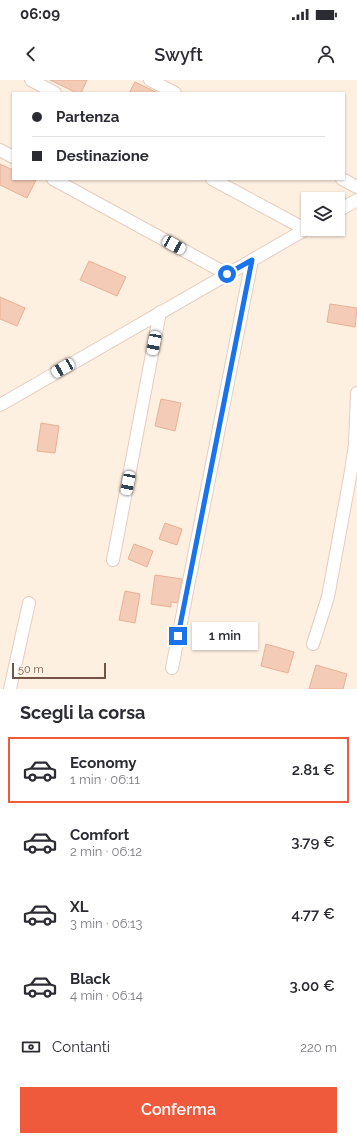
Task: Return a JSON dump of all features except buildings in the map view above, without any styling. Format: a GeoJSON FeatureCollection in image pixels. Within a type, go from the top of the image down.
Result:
{"type":"FeatureCollection","features":[{"type":"Feature","properties":{"kind":"street"},"geometry":{"type":"LineString","coordinates":[[31,80],[53,92]]}},
{"type":"Feature","properties":{"kind":"street"},"geometry":{"type":"LineString","coordinates":[[150,80],[173,92]]}},
{"type":"Feature","properties":{"kind":"street"},"geometry":{"type":"LineString","coordinates":[[0,150],[12,156]]}},
{"type":"Feature","properties":{"kind":"street"},"geometry":{"type":"LineString","coordinates":[[55,180],[227,274]]}},
{"type":"Feature","properties":{"kind":"street"},"geometry":{"type":"LineString","coordinates":[[214,180],[301,226]]}},
{"type":"Feature","properties":{"kind":"street"},"geometry":{"type":"LineString","coordinates":[[344,180],[357,187]]}},
{"type":"Feature","properties":{"kind":"street"},"geometry":{"type":"LineString","coordinates":[[345,207],[357,200]]}},
{"type":"Feature","properties":{"kind":"street"},"geometry":{"type":"LineString","coordinates":[[0,405],[301,232]]}},
{"type":"Feature","properties":{"kind":"street"},"geometry":{"type":"LineString","coordinates":[[172,668],[252,260]]}},
{"type":"Feature","properties":{"kind":"street"},"geometry":{"type":"LineString","coordinates":[[113,560],[160,312]]}},
{"type":"Feature","properties":{"kind":"street"},"geometry":{"type":"LineString","coordinates":[[313,644],[328,597],[350,477],[355,445],[357,392]]}},
{"type":"Feature","properties":{"kind":"street"},"geometry":{"type":"LineString","coordinates":[[10,689],[29,603]]}},
{"type":"Feature","properties":{"kind":"route"},"geometry":{"type":"LineString","coordinates":[[178,636],[252,260],[227,274]]}}]}
